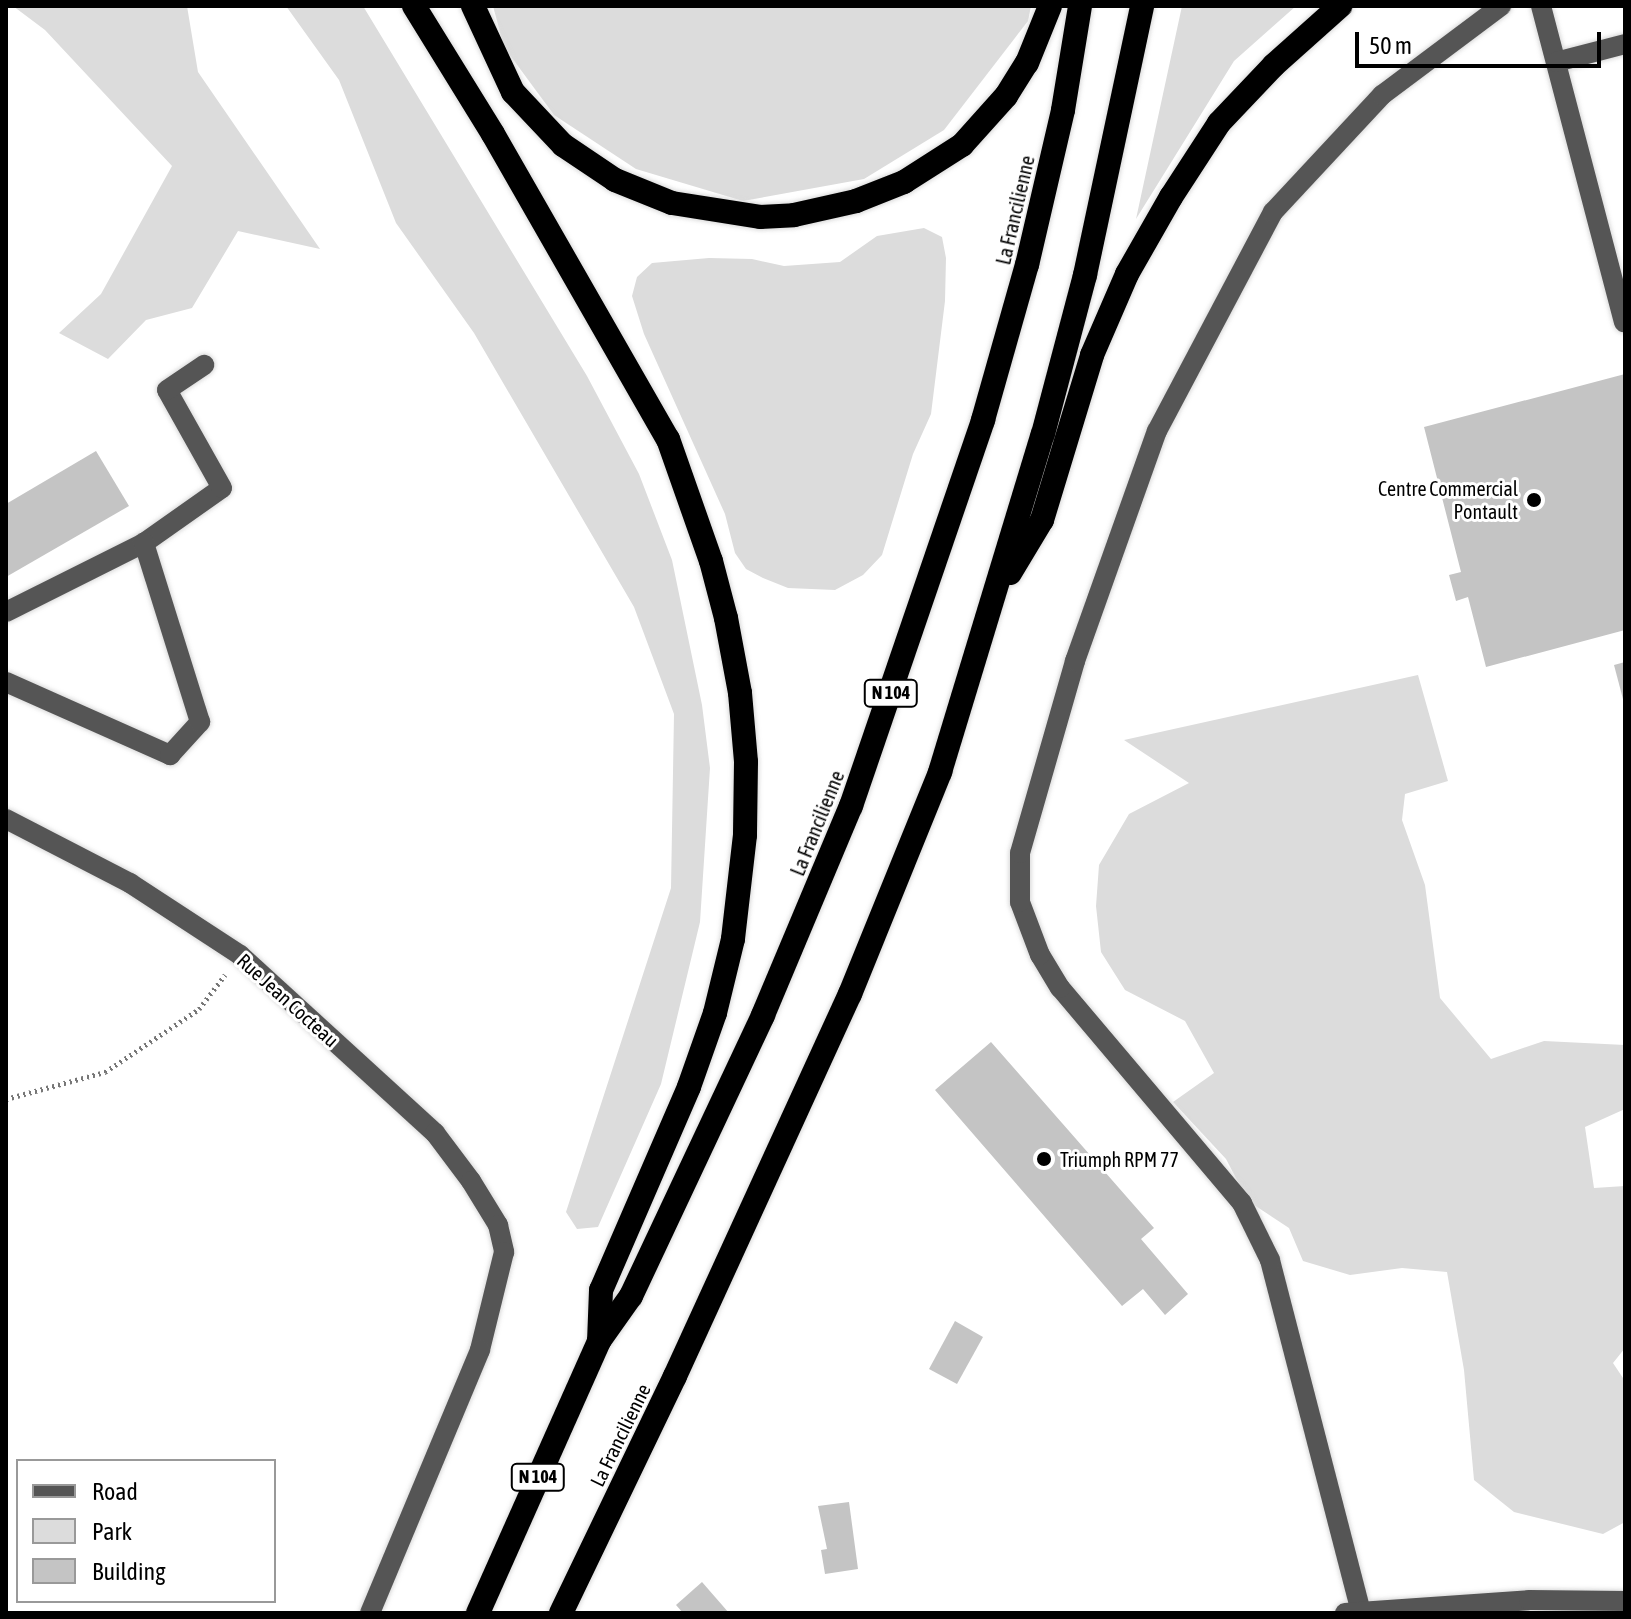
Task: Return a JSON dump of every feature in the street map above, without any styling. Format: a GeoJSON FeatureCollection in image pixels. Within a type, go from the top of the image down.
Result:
{"type":"FeatureCollection","features":[{"type":"Feature","properties":{"kind":"highway"},"geometry":{"type":"LineString","coordinates":[[414,6],[493,134],[668,439],[711,561],[726,618],[740,693],[746,762],[745,835],[733,939],[715,1013],[689,1087],[601,1290],[599,1341]]}},
{"type":"Feature","properties":{"kind":"highway"},"geometry":{"type":"LineString","coordinates":[[473,6],[513,92],[563,145],[615,180],[672,203],[760,217],[794,215],[856,201],[904,182],[962,145],[1006,96],[1027,63],[1050,6]]}},
{"type":"Feature","properties":{"kind":"highway","name":"La Francilienne"},"geometry":{"type":"LineString","coordinates":[[478,1613],[599,1341],[631,1296],[724,1100],[851,806],[983,420],[1027,265],[1063,110],[1080,6]]}},
{"type":"Feature","properties":{"kind":"highway","name":"La Francilienne"},"geometry":{"type":"LineString","coordinates":[[561,1613],[682,1362],[850,994],[940,772],[1043,434],[1085,275],[1142,6]]}},
{"type":"Feature","properties":{"kind":"highway"},"geometry":{"type":"LineString","coordinates":[[991,606],[1042,520],[1092,355],[1127,274],[1171,197],[1219,123],[1274,65],[1340,6]]}},
{"type":"Feature","properties":{"kind":"street"},"geometry":{"type":"LineString","coordinates":[[1501,6],[1382,95],[1273,212],[1157,431],[1075,661],[1020,853],[1020,902],[1047,966],[1060,988],[1242,1203],[1270,1260],[1364,1612],[1559,1607],[1625,1601]]}},
{"type":"Feature","properties":{"kind":"street"},"geometry":{"type":"LineString","coordinates":[[1541,6],[1624,322]]}},
{"type":"Feature","properties":{"kind":"street"},"geometry":{"type":"LineString","coordinates":[[1556,62],[1625,44]]}},
{"type":"Feature","properties":{"kind":"street"},"geometry":{"type":"LineString","coordinates":[[6,612],[144,543],[222,488],[167,390],[204,365]]}},
{"type":"Feature","properties":{"kind":"street"},"geometry":{"type":"LineString","coordinates":[[6,682],[170,755],[200,722],[144,543]]}},
{"type":"Feature","properties":{"kind":"street","name":"Rue Jean Cocteau"},"geometry":{"type":"LineString","coordinates":[[6,819],[130,883],[240,955],[435,1133],[471,1181],[498,1225],[504,1252],[480,1350],[370,1613]]}},
{"type":"Feature","properties":{"kind":"path"},"geometry":{"type":"LineString","coordinates":[[6,1099],[105,1072],[199,1009],[240,955]]}},
{"type":"Feature","properties":{"kind":"green space"},"geometry":{"type":"Polygon","coordinates":[[[13,6],[187,6],[198,72],[320,249],[238,231],[192,308],[146,320],[108,359],[59,333],[101,294],[172,166],[45,30],[13,6]]]}},
{"type":"Feature","properties":{"kind":"green space"},"geometry":{"type":"Polygon","coordinates":[[[286,6],[363,6],[587,376],[639,474],[672,560],[702,705],[710,768],[700,922],[661,1084],[598,1227],[577,1229],[566,1212],[671,888],[674,714],[634,607],[474,333],[396,223],[339,80],[286,6]]]}},
{"type":"Feature","properties":{"kind":"green space"},"geometry":{"type":"Polygon","coordinates":[[[493,6],[1031,6],[1028,21],[944,130],[864,179],[743,201],[636,169],[554,115],[504,47],[493,6]]]}},
{"type":"Feature","properties":{"kind":"green space"},"geometry":{"type":"Polygon","coordinates":[[[1182,6],[1296,6],[1234,61],[1136,219],[1182,6]]]}},
{"type":"Feature","properties":{"kind":"green space"},"geometry":{"type":"Polygon","coordinates":[[[924,228],[942,237],[946,258],[945,301],[931,414],[913,454],[882,555],[863,575],[835,590],[788,588],[763,578],[746,569],[735,553],[725,514],[644,334],[632,296],[637,277],[652,263],[709,258],[752,259],[784,266],[840,262],[877,236],[924,228]]]}},
{"type":"Feature","properties":{"kind":"green space"},"geometry":{"type":"Polygon","coordinates":[[[1418,675],[1448,781],[1405,794],[1402,820],[1425,885],[1440,998],[1491,1059],[1544,1041],[1625,1045],[1625,1109],[1585,1127],[1594,1188],[1625,1186],[1625,1348],[1613,1363],[1625,1381],[1625,1522],[1603,1534],[1514,1512],[1474,1480],[1464,1370],[1447,1272],[1402,1268],[1350,1275],[1303,1261],[1289,1228],[1248,1201],[1226,1159],[1173,1102],[1214,1073],[1185,1021],[1125,990],[1101,952],[1096,906],[1099,865],[1129,814],[1189,783],[1124,740],[1418,675]]]}},
{"type":"Feature","properties":{"kind":"building","name":"Centre Commercial Pontault"},"geometry":{"type":"Polygon","coordinates":[[[1625,374],[1625,630],[1486,667],[1468,597],[1456,601],[1449,575],[1461,572],[1424,427],[1625,374]]]}},
{"type":"Feature","properties":{"kind":"building"},"geometry":{"type":"Polygon","coordinates":[[[96,451],[129,506],[6,577],[6,504],[96,451]]]}},
{"type":"Feature","properties":{"kind":"building"},"geometry":{"type":"Polygon","coordinates":[[[1625,662],[1625,703],[1624,703],[1614,665],[1625,662]]]}},
{"type":"Feature","properties":{"kind":"building","name":"Triumph RPM 77"},"geometry":{"type":"Polygon","coordinates":[[[991,1042],[1154,1228],[1141,1239],[1188,1294],[1165,1315],[1143,1289],[1122,1306],[935,1090],[991,1042]]]}},
{"type":"Feature","properties":{"kind":"building"},"geometry":{"type":"Polygon","coordinates":[[[955,1321],[983,1337],[957,1384],[929,1369],[955,1321]]]}},
{"type":"Feature","properties":{"kind":"building"},"geometry":{"type":"Polygon","coordinates":[[[849,1502],[858,1569],[825,1574],[821,1550],[827,1549],[818,1506],[849,1502]]]}},
{"type":"Feature","properties":{"kind":"building"},"geometry":{"type":"Polygon","coordinates":[[[702,1582],[729,1613],[683,1613],[676,1605],[702,1582]]]}},
{"type":"Feature","properties":{"kind":"place","name":"Centre Commercial Pontault"},"geometry":{"type":"Point","coordinates":[1534,500]}},
{"type":"Feature","properties":{"kind":"place","name":"Triumph RPM 77"},"geometry":{"type":"Point","coordinates":[1044,1159]}}]}
